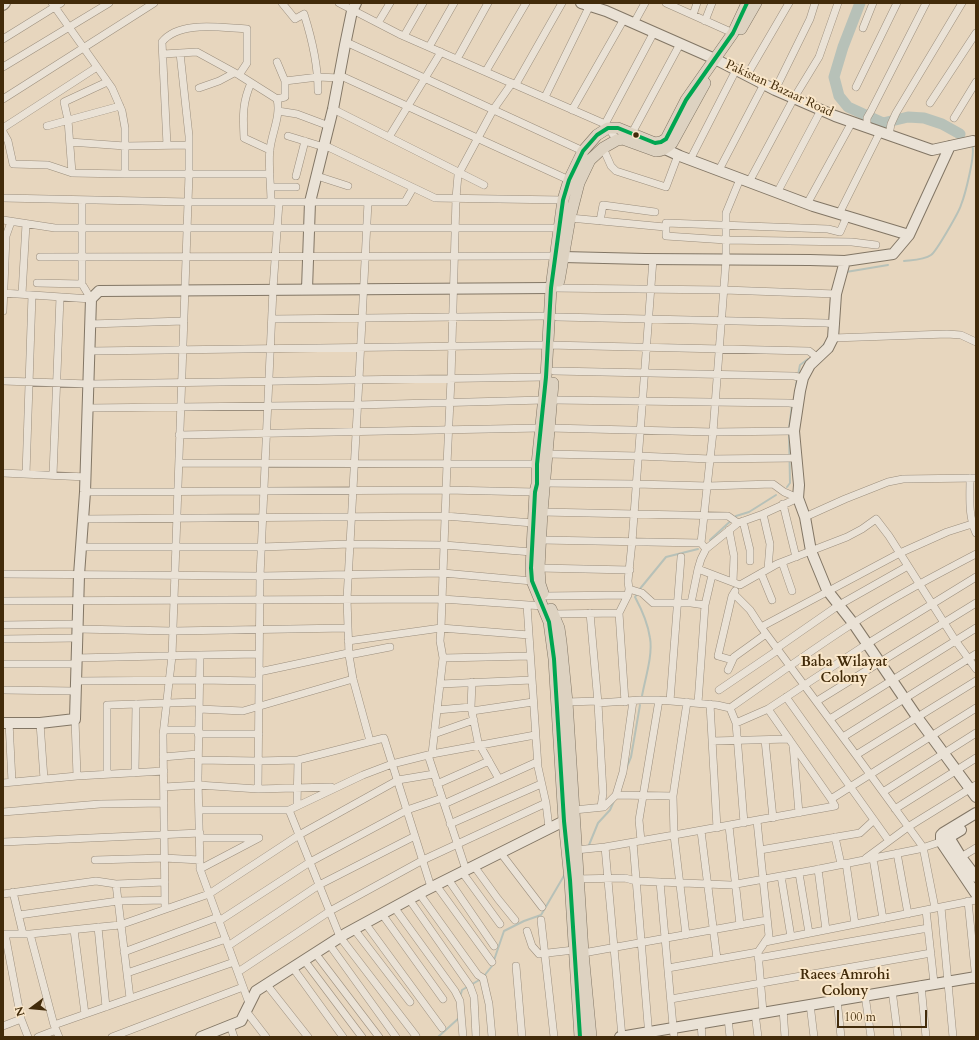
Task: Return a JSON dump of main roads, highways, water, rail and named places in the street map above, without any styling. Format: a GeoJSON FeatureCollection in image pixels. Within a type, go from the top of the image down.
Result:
{"type":"FeatureCollection","features":[{"type":"Feature","properties":{"kind":"main road"},"geometry":{"type":"LineString","coordinates":[[718,60],[747,3]]}},
{"type":"Feature","properties":{"kind":"main road"},"geometry":{"type":"LineString","coordinates":[[580,1037],[579,951],[574,879],[564,821],[554,659],[549,622],[540,584],[539,568],[542,512],[537,464],[545,428],[548,400],[554,288],[559,256],[579,183],[590,160],[603,148],[617,140],[623,139],[656,151],[661,151],[662,146],[686,100],[718,60],[750,15],[756,3]]}},
{"type":"Feature","properties":{"kind":"main road"},"geometry":{"type":"LineString","coordinates":[[559,256],[559,228],[563,200],[569,180],[584,152],[596,135],[607,126],[632,133],[662,146]]}},
{"type":"Feature","properties":{"kind":"main road"},"geometry":{"type":"LineString","coordinates":[[545,428],[548,454],[539,486],[533,523],[531,568],[532,581],[543,601],[553,614],[561,642],[567,702],[574,810],[576,850],[574,879]]}},
{"type":"Feature","properties":{"kind":"main road"},"geometry":{"type":"LineString","coordinates":[[579,951],[591,1037]]}},
{"type":"Feature","properties":{"kind":"waterway"},"geometry":{"type":"LineString","coordinates":[[860,3],[843,47],[834,77],[839,96],[848,107],[883,123],[908,117],[924,118],[942,124],[960,134]]}},
{"type":"Feature","properties":{"kind":"waterway"},"geometry":{"type":"LineString","coordinates":[[904,261],[921,259],[931,255],[947,232],[963,200],[973,156],[972,145]]}},
{"type":"Feature","properties":{"kind":"waterway"},"geometry":{"type":"LineString","coordinates":[[846,272],[888,265]]}},
{"type":"Feature","properties":{"kind":"waterway"},"geometry":{"type":"LineString","coordinates":[[820,349],[827,341]]}},
{"type":"Feature","properties":{"kind":"waterway"},"geometry":{"type":"LineString","coordinates":[[796,385],[800,365],[808,359]]}},
{"type":"Feature","properties":{"kind":"waterway"},"geometry":{"type":"LineString","coordinates":[[789,429],[792,405]]}},
{"type":"Feature","properties":{"kind":"waterway"},"geometry":{"type":"LineString","coordinates":[[787,487],[790,483],[789,433]]}},
{"type":"Feature","properties":{"kind":"waterway"},"geometry":{"type":"LineString","coordinates":[[710,540],[736,516],[749,512],[776,495]]}},
{"type":"Feature","properties":{"kind":"waterway"},"geometry":{"type":"LineString","coordinates":[[639,590],[666,557],[698,549]]}},
{"type":"Feature","properties":{"kind":"waterway"},"geometry":{"type":"LineString","coordinates":[[637,594],[635,597],[646,622],[651,645],[650,659],[642,696]]}},
{"type":"Feature","properties":{"kind":"waterway"},"geometry":{"type":"LineString","coordinates":[[626,769],[631,757],[640,705]]}},
{"type":"Feature","properties":{"kind":"waterway"},"geometry":{"type":"LineString","coordinates":[[589,845],[598,823],[610,810],[614,801]]}},
{"type":"Feature","properties":{"kind":"waterway"},"geometry":{"type":"LineString","coordinates":[[484,976],[492,966],[504,931],[524,921],[541,915],[565,874]]}},
{"type":"Feature","properties":{"kind":"waterway"},"geometry":{"type":"LineString","coordinates":[[460,997],[462,990],[481,979]]}},
{"type":"Feature","properties":{"kind":"waterway"},"geometry":{"type":"LineString","coordinates":[[438,1037],[459,1018]]}},
{"type":"Feature","properties":{"kind":"district","name":"Baba Wilayat Colony"},"geometry":{"type":"Point","coordinates":[844,672]}},
{"type":"Feature","properties":{"kind":"district","name":"Raees Amrohi Colony"},"geometry":{"type":"Point","coordinates":[845,984]}}]}
